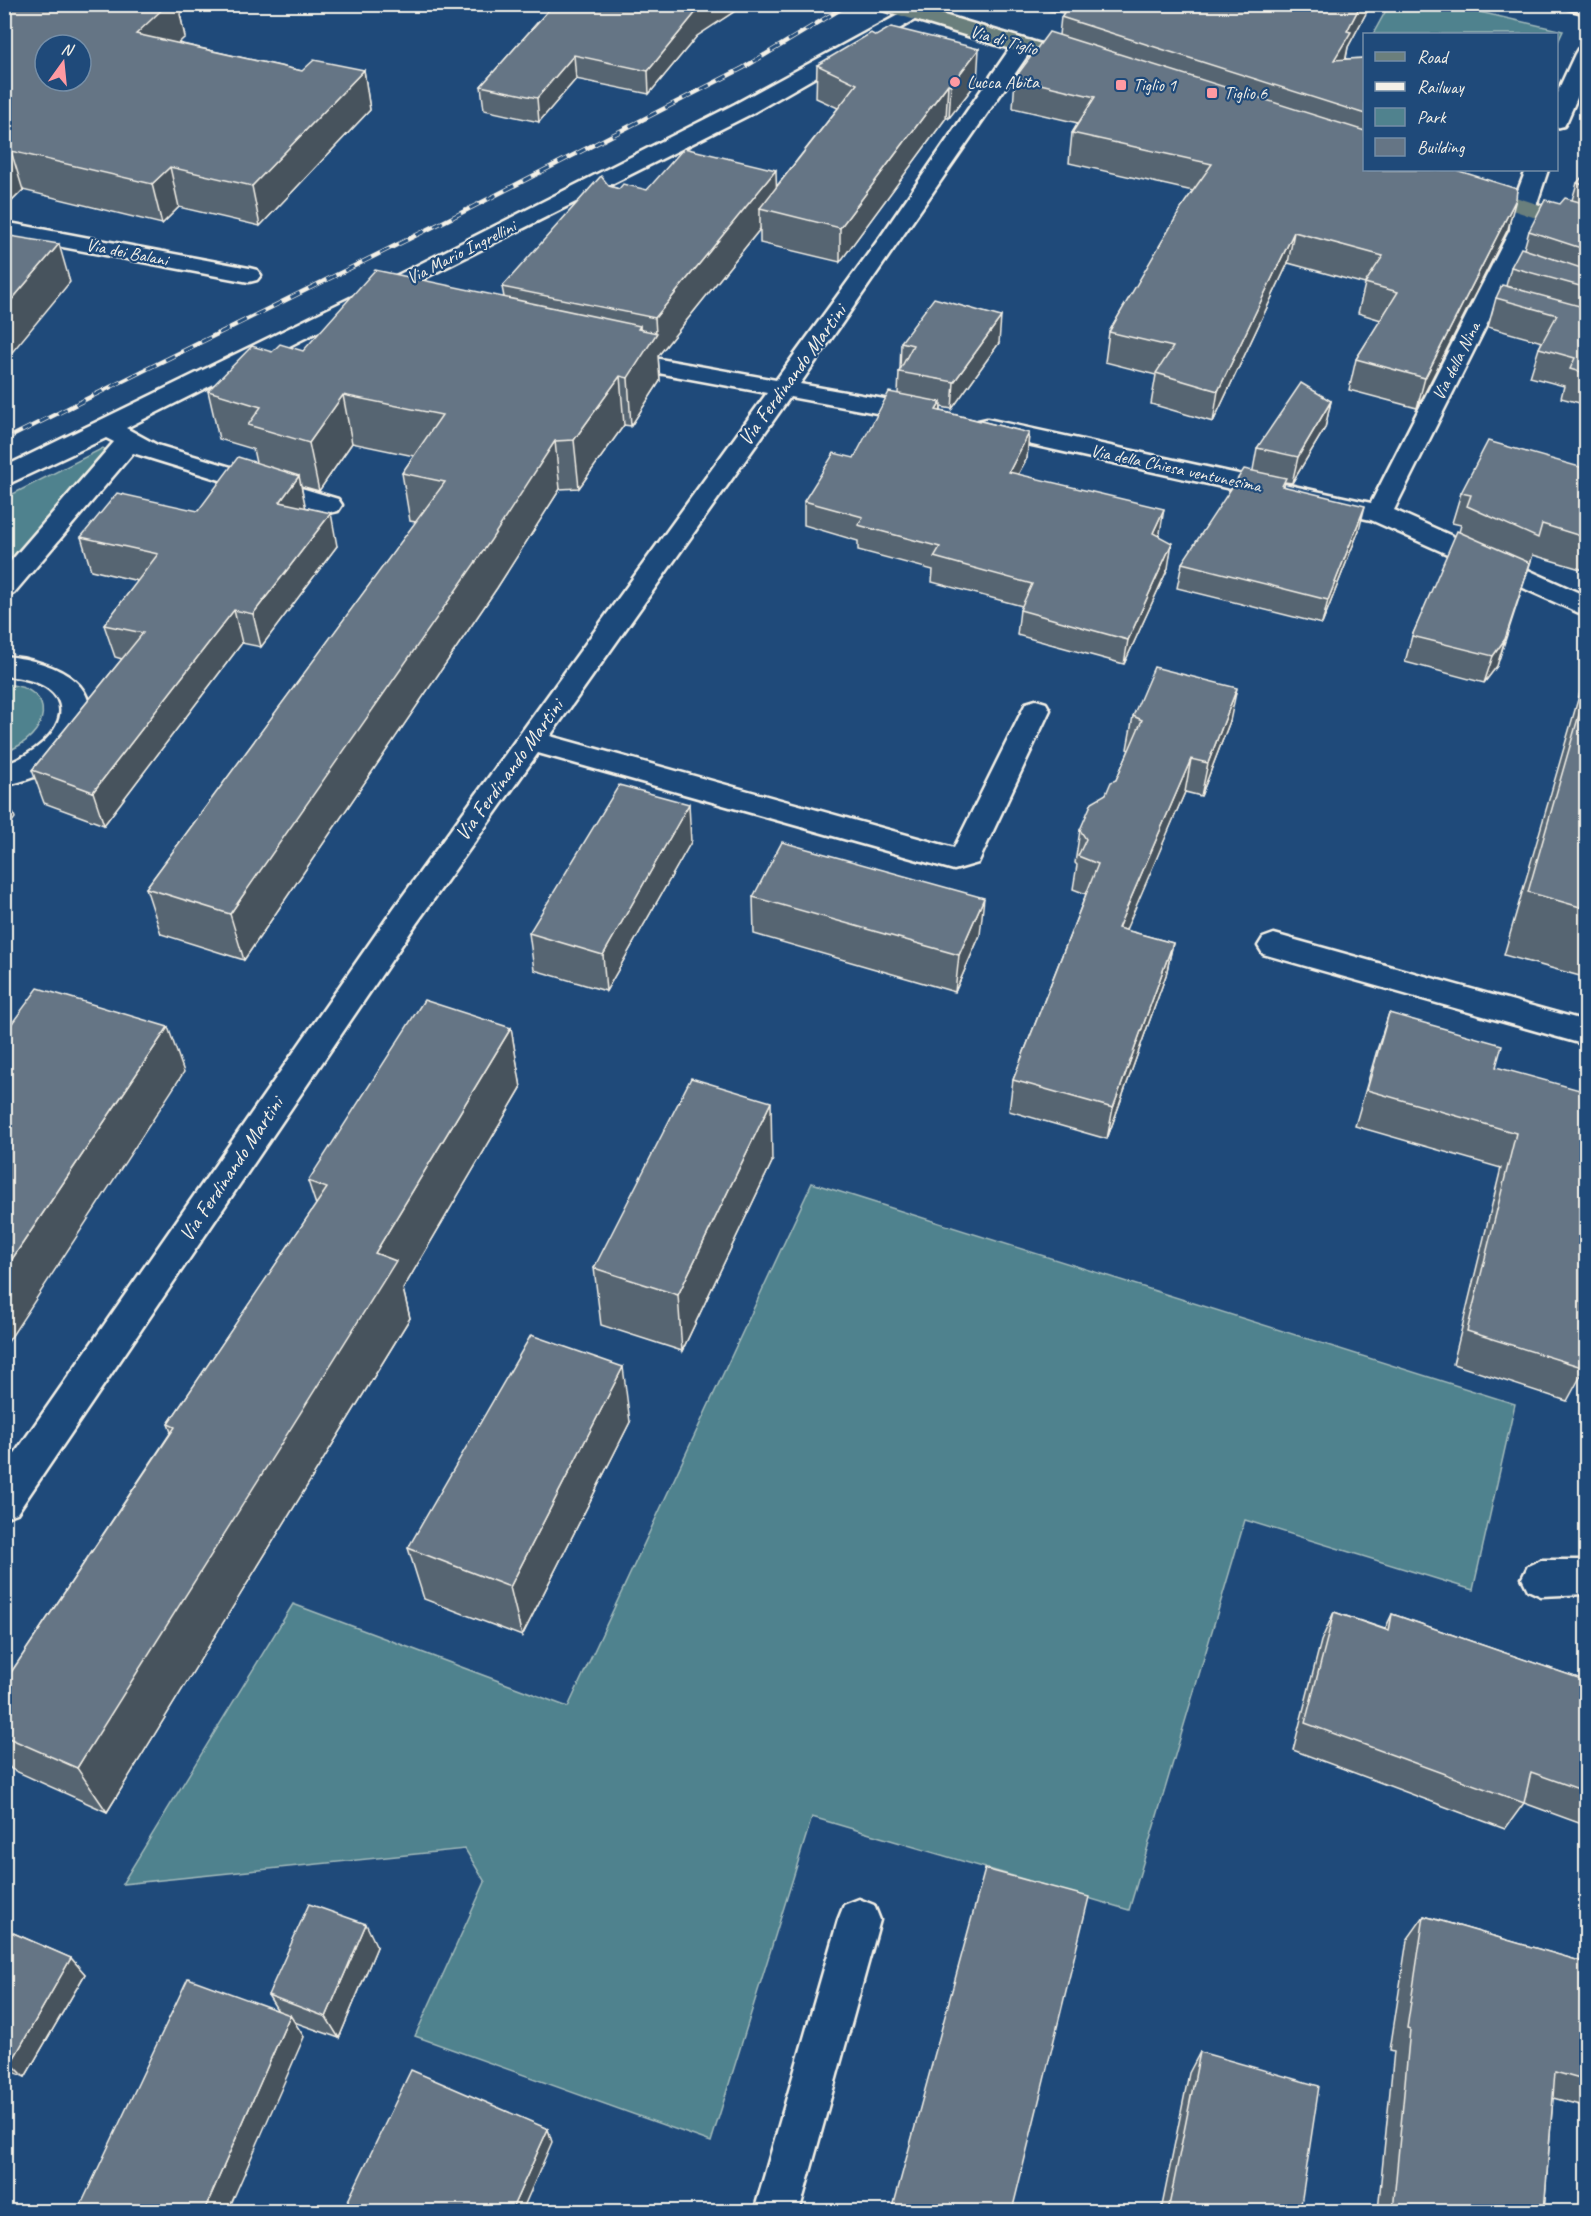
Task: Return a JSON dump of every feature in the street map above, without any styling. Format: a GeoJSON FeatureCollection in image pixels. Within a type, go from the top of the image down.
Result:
{"type":"FeatureCollection","features":[{"type":"Feature","properties":{"kind":"main road","name":"Via di Tiglio"},"geometry":{"type":"LineString","coordinates":[[883,4],[1102,70]]}},
{"type":"Feature","properties":{"kind":"main road"},"geometry":{"type":"LineString","coordinates":[[1415,171],[1587,227]]}},
{"type":"Feature","properties":{"kind":"street"},"geometry":{"type":"LineString","coordinates":[[1572,4],[1587,8]]}},
{"type":"Feature","properties":{"kind":"street","name":"Via Mario Ingrellini"},"geometry":{"type":"LineString","coordinates":[[4,478],[118,434],[358,303],[743,108],[911,14]]}},
{"type":"Feature","properties":{"kind":"street","name":"Via Ferdinando Martini"},"geometry":{"type":"LineString","coordinates":[[4,1501],[405,916],[784,387],[1023,46]]}},
{"type":"Feature","properties":{"kind":"street"},"geometry":{"type":"LineString","coordinates":[[1558,120],[1587,54]]}},
{"type":"Feature","properties":{"kind":"street","name":"Via della Nina"},"geometry":{"type":"LineString","coordinates":[[1379,513],[1498,304],[1515,267],[1524,206],[1537,171]]}},
{"type":"Feature","properties":{"kind":"street","name":"Via dei Balani"},"geometry":{"type":"LineString","coordinates":[[4,229],[249,275]]}},
{"type":"Feature","properties":{"kind":"street"},"geometry":{"type":"LineString","coordinates":[[358,303],[393,311]]}},
{"type":"Feature","properties":{"kind":"street","name":"Via della Chiesa ventunesima"},"geometry":{"type":"LineString","coordinates":[[590,352],[705,377],[784,387],[956,420],[1379,513],[1587,607]]}},
{"type":"Feature","properties":{"kind":"street"},"geometry":{"type":"LineString","coordinates":[[4,587],[118,434],[148,451],[329,505]]}},
{"type":"Feature","properties":{"kind":"street"},"geometry":{"type":"LineString","coordinates":[[4,666],[21,666],[45,672],[64,684],[74,699],[75,718],[67,738],[50,756],[25,770],[4,776]]}},
{"type":"Feature","properties":{"kind":"street"},"geometry":{"type":"LineString","coordinates":[[530,740],[954,859],[967,855],[1036,710]]}},
{"type":"Feature","properties":{"kind":"street"},"geometry":{"type":"LineString","coordinates":[[1274,946],[1587,1033]]}},
{"type":"Feature","properties":{"kind":"street"},"geometry":{"type":"LineString","coordinates":[[1541,1578],[1587,1577]]}},
{"type":"Feature","properties":{"kind":"street"},"geometry":{"type":"LineString","coordinates":[[776,2211],[859,1920]]}},
{"type":"Feature","properties":{"kind":"green space"},"geometry":{"type":"Polygon","coordinates":[[[1389,5],[1449,5],[1563,31],[1558,42],[1558,33],[1374,33],[1389,5]]]}},
{"type":"Feature","properties":{"kind":"green space"},"geometry":{"type":"Polygon","coordinates":[[[103,448],[109,452],[5,574],[5,498],[103,448]]]}},
{"type":"Feature","properties":{"kind":"green space"},"geometry":{"type":"Polygon","coordinates":[[[4,684],[22,687],[34,694],[41,703],[42,714],[39,725],[31,736],[20,745],[5,752],[4,684]]]}},
{"type":"Feature","properties":{"kind":"green space"},"geometry":{"type":"Polygon","coordinates":[[[812,1183],[1515,1404],[1473,1590],[1245,1520],[1129,1910],[812,1817],[711,2142],[415,2036],[485,1882],[465,1849],[122,1884],[293,1604],[568,1707],[812,1183]]]}},
{"type":"Feature","properties":{"kind":"building"},"geometry":{"type":"Polygon","coordinates":[[[14,4],[168,4],[136,34],[302,71],[314,60],[364,70],[252,186],[170,167],[152,184],[11,151],[4,157],[4,13],[14,4]]]}},
{"type":"Feature","properties":{"kind":"building"},"geometry":{"type":"Polygon","coordinates":[[[554,4],[708,4],[696,12],[648,71],[574,55],[537,98],[481,86],[554,4]]]}},
{"type":"Feature","properties":{"kind":"building"},"geometry":{"type":"Polygon","coordinates":[[[1070,4],[1361,4],[1347,31],[1351,32],[1334,60],[1363,58],[1363,113],[1061,17],[1070,4]]]}},
{"type":"Feature","properties":{"kind":"building"},"geometry":{"type":"Polygon","coordinates":[[[891,27],[979,49],[951,85],[948,84],[840,228],[760,208],[857,84],[817,65],[871,33],[876,36],[891,27]]]}},
{"type":"Feature","properties":{"kind":"building"},"geometry":{"type":"Polygon","coordinates":[[[1049,32],[1363,130],[1363,171],[1459,171],[1517,189],[1516,199],[1425,378],[1356,359],[1398,292],[1365,283],[1383,256],[1294,232],[1218,391],[1156,373],[1173,347],[1109,332],[1185,202],[1212,164],[1072,133],[1095,97],[1015,78],[1049,32]]]}},
{"type":"Feature","properties":{"kind":"building"},"geometry":{"type":"Polygon","coordinates":[[[684,148],[776,170],[655,318],[502,287],[601,176],[609,186],[619,189],[623,184],[647,190],[684,148]]]}},
{"type":"Feature","properties":{"kind":"building"},"geometry":{"type":"Polygon","coordinates":[[[1587,172],[1587,186],[1577,183],[1581,178],[1583,180],[1587,172]]]}},
{"type":"Feature","properties":{"kind":"building"},"geometry":{"type":"Polygon","coordinates":[[[1565,198],[1587,204],[1587,250],[1529,231],[1545,200],[1560,204],[1565,198]]]}},
{"type":"Feature","properties":{"kind":"building"},"geometry":{"type":"Polygon","coordinates":[[[4,235],[59,244],[4,309],[4,235]]]}},
{"type":"Feature","properties":{"kind":"building"},"geometry":{"type":"Polygon","coordinates":[[[1521,248],[1587,270],[1587,288],[1511,267],[1521,248]]]}},
{"type":"Feature","properties":{"kind":"building"},"geometry":{"type":"Polygon","coordinates":[[[375,270],[640,326],[638,329],[657,333],[628,378],[620,376],[574,440],[555,441],[491,540],[230,914],[146,888],[445,482],[402,473],[442,415],[343,395],[309,443],[248,425],[261,407],[208,391],[252,346],[272,352],[280,344],[303,351],[375,270]]]}},
{"type":"Feature","properties":{"kind":"building"},"geometry":{"type":"Polygon","coordinates":[[[1502,285],[1587,308],[1587,374],[1570,369],[1575,358],[1539,348],[1557,315],[1496,298],[1502,285]]]}},
{"type":"Feature","properties":{"kind":"building"},"geometry":{"type":"Polygon","coordinates":[[[934,298],[1001,317],[954,382],[899,372],[913,345],[901,342],[934,298]]]}},
{"type":"Feature","properties":{"kind":"building"},"geometry":{"type":"Polygon","coordinates":[[[1301,383],[1331,401],[1298,457],[1257,448],[1301,383]]]}},
{"type":"Feature","properties":{"kind":"building"},"geometry":{"type":"Polygon","coordinates":[[[889,392],[941,402],[936,410],[1029,433],[1009,472],[1164,509],[1153,533],[1172,543],[1128,640],[1020,610],[1032,584],[934,557],[940,547],[858,525],[863,517],[804,501],[834,453],[854,458],[889,392]]]}},
{"type":"Feature","properties":{"kind":"building"},"geometry":{"type":"Polygon","coordinates":[[[1488,441],[1587,469],[1587,538],[1542,524],[1538,538],[1467,506],[1471,495],[1461,493],[1488,441]]]}},
{"type":"Feature","properties":{"kind":"building"},"geometry":{"type":"Polygon","coordinates":[[[238,457],[299,476],[280,502],[331,513],[253,614],[234,610],[93,792],[32,770],[143,633],[104,625],[158,554],[81,537],[117,493],[198,511],[238,457]]]}},
{"type":"Feature","properties":{"kind":"building"},"geometry":{"type":"Polygon","coordinates":[[[1244,469],[1286,478],[1282,486],[1365,506],[1328,600],[1182,563],[1244,469]]]}},
{"type":"Feature","properties":{"kind":"building"},"geometry":{"type":"Polygon","coordinates":[[[1457,531],[1530,563],[1505,639],[1493,656],[1412,636],[1457,531]]]}},
{"type":"Feature","properties":{"kind":"building"},"geometry":{"type":"Polygon","coordinates":[[[1154,667],[1237,688],[1208,763],[1191,759],[1118,928],[1173,943],[1113,1108],[1013,1080],[1098,864],[1078,856],[1086,839],[1080,830],[1092,802],[1106,794],[1111,782],[1116,780],[1142,720],[1133,716],[1154,667]]]}},
{"type":"Feature","properties":{"kind":"building"},"geometry":{"type":"Polygon","coordinates":[[[1587,687],[1587,909],[1528,892],[1587,687]]]}},
{"type":"Feature","properties":{"kind":"building"},"geometry":{"type":"Polygon","coordinates":[[[619,785],[689,804],[603,955],[529,933],[619,785]]]}},
{"type":"Feature","properties":{"kind":"building"},"geometry":{"type":"Polygon","coordinates":[[[782,842],[984,898],[959,955],[753,897],[782,842]]]}},
{"type":"Feature","properties":{"kind":"building"},"geometry":{"type":"Polygon","coordinates":[[[38,988],[168,1027],[4,1271],[4,1034],[38,988]]]}},
{"type":"Feature","properties":{"kind":"building"},"geometry":{"type":"Polygon","coordinates":[[[424,1000],[511,1028],[375,1253],[396,1261],[77,1768],[4,1736],[4,1683],[175,1427],[168,1424],[327,1188],[308,1181],[424,1000]]]}},
{"type":"Feature","properties":{"kind":"building"},"geometry":{"type":"Polygon","coordinates":[[[1389,1013],[1502,1045],[1496,1067],[1587,1092],[1587,1360],[1585,1368],[1467,1331],[1516,1133],[1367,1090],[1389,1013]]]}},
{"type":"Feature","properties":{"kind":"building"},"geometry":{"type":"Polygon","coordinates":[[[691,1078],[771,1102],[678,1295],[594,1268],[691,1078]]]}},
{"type":"Feature","properties":{"kind":"building"},"geometry":{"type":"Polygon","coordinates":[[[531,1335],[623,1367],[510,1587],[408,1548],[531,1335]]]}},
{"type":"Feature","properties":{"kind":"building"},"geometry":{"type":"Polygon","coordinates":[[[1334,1612],[1389,1631],[1392,1614],[1587,1681],[1587,1792],[1531,1772],[1524,1803],[1305,1723],[1334,1612]]]}},
{"type":"Feature","properties":{"kind":"building"},"geometry":{"type":"Polygon","coordinates":[[[985,1869],[1089,1897],[1012,2211],[892,2211],[985,1869]]]}},
{"type":"Feature","properties":{"kind":"building"},"geometry":{"type":"Polygon","coordinates":[[[309,1904],[366,1924],[326,2017],[268,1995],[309,1904]]]}},
{"type":"Feature","properties":{"kind":"building"},"geometry":{"type":"Polygon","coordinates":[[[1424,1916],[1587,1963],[1587,2081],[1555,2072],[1544,2211],[1393,2211],[1410,2029],[1407,2028],[1424,1916]]]}},
{"type":"Feature","properties":{"kind":"building"},"geometry":{"type":"Polygon","coordinates":[[[4,1929],[71,1958],[11,2063],[4,2060],[4,1929]]]}},
{"type":"Feature","properties":{"kind":"building"},"geometry":{"type":"Polygon","coordinates":[[[188,1978],[290,2015],[204,2211],[78,2211],[188,1978]]]}},
{"type":"Feature","properties":{"kind":"building"},"geometry":{"type":"Polygon","coordinates":[[[1200,2052],[1319,2086],[1300,2211],[1168,2211],[1200,2052]]]}},
{"type":"Feature","properties":{"kind":"building"},"geometry":{"type":"Polygon","coordinates":[[[411,2070],[548,2129],[511,2211],[343,2211],[411,2070]]]}},
{"type":"Feature","properties":{"kind":"railway"},"geometry":{"type":"LineString","coordinates":[[4,440],[457,215],[743,68],[849,4]]}},
{"type":"Feature","properties":{"kind":"place","name":"Lucca Abita"},"geometry":{"type":"Point","coordinates":[955,82]}},
{"type":"Feature","properties":{"kind":"place","name":"Tiglio 1"},"geometry":{"type":"Point","coordinates":[1121,85]}},
{"type":"Feature","properties":{"kind":"place","name":"Tiglio 6"},"geometry":{"type":"Point","coordinates":[1212,93]}}]}
